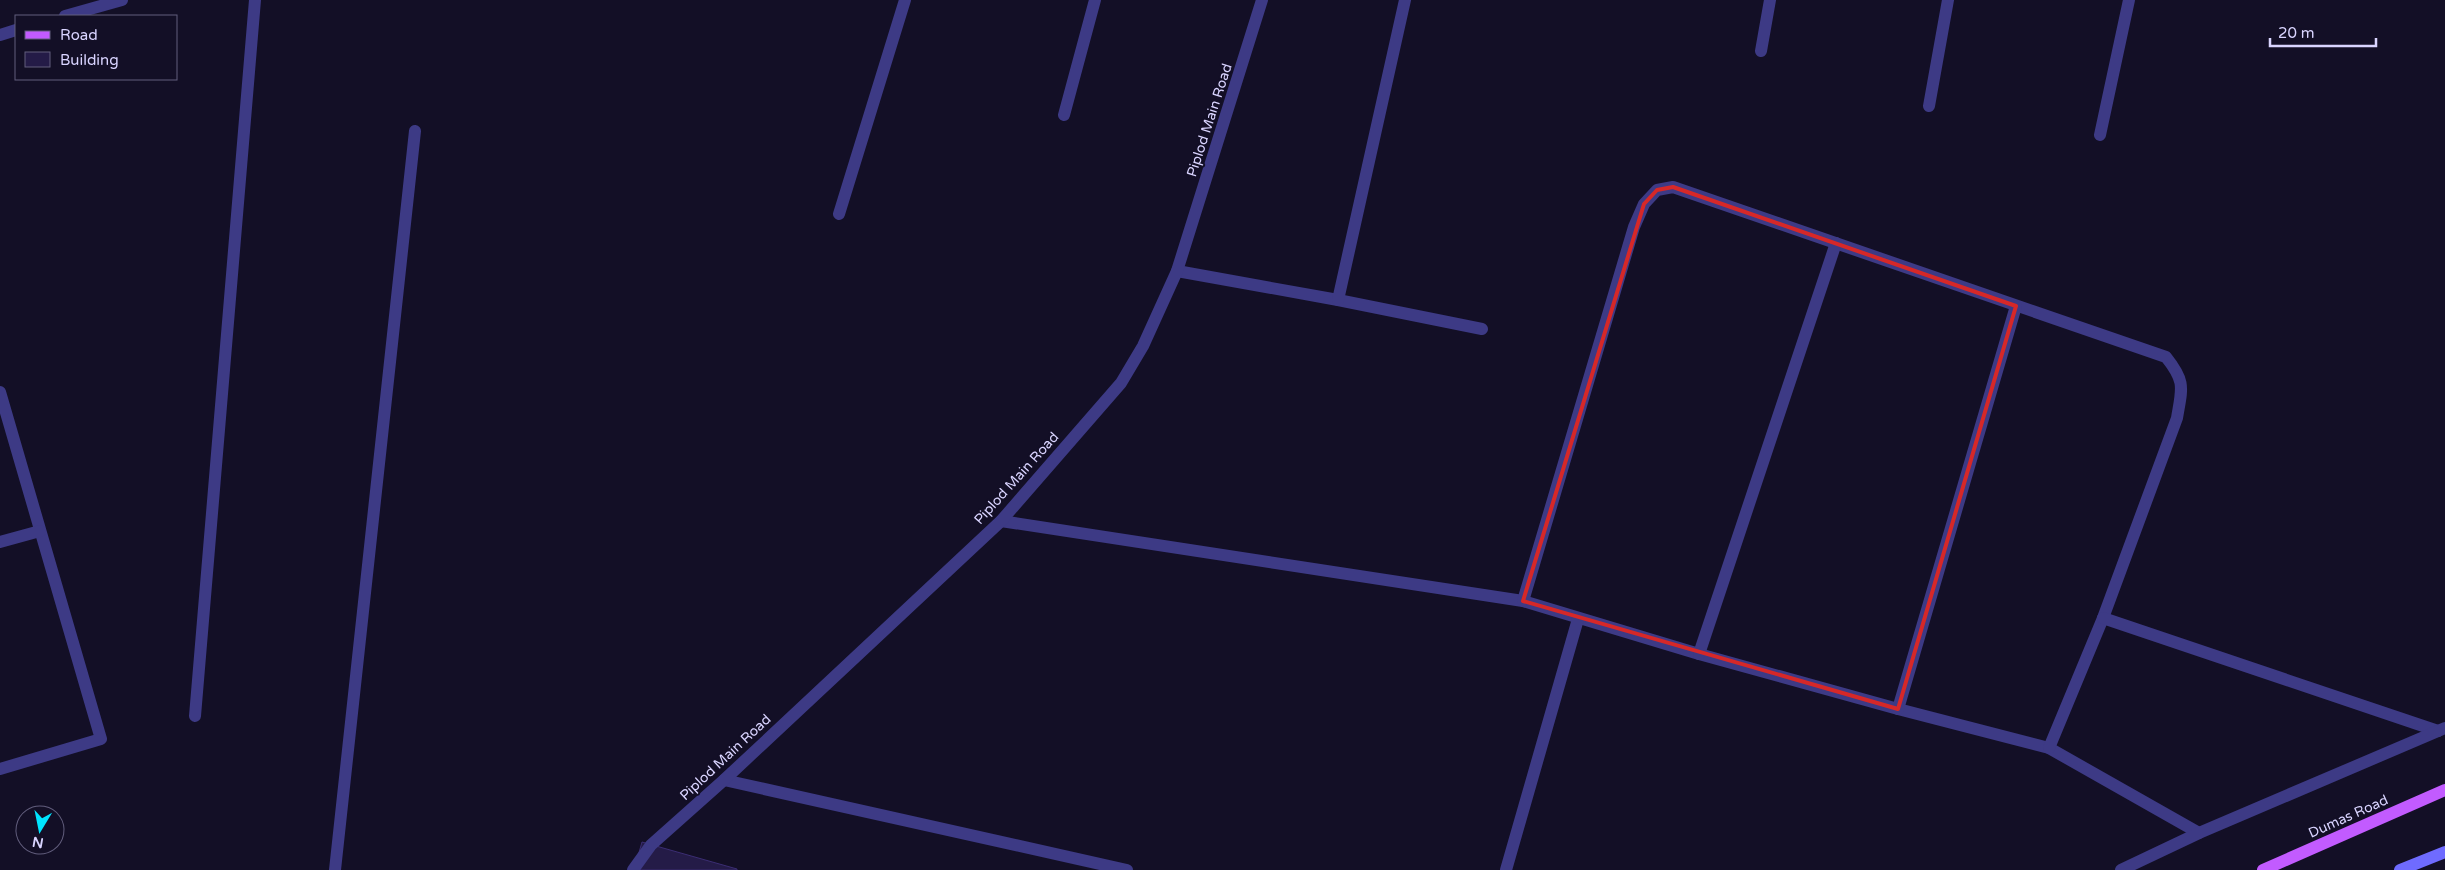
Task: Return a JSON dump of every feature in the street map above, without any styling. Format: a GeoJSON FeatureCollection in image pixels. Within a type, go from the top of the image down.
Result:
{"type":"FeatureCollection","features":[{"type":"Feature","properties":{"kind":"main road","name":"Dumas Road"},"geometry":{"type":"LineString","coordinates":[[2263,870],[2445,790]]}},
{"type":"Feature","properties":{"kind":"main road"},"geometry":{"type":"LineString","coordinates":[[2400,870],[2445,852]]}},
{"type":"Feature","properties":{"kind":"street"},"geometry":{"type":"LineString","coordinates":[[68,15],[122,0]]}},
{"type":"Feature","properties":{"kind":"street"},"geometry":{"type":"LineString","coordinates":[[195,716],[255,0]]}},
{"type":"Feature","properties":{"kind":"street"},"geometry":{"type":"LineString","coordinates":[[840,214],[905,0]]}},
{"type":"Feature","properties":{"kind":"street"},"geometry":{"type":"LineString","coordinates":[[1064,115],[1095,0]]}},
{"type":"Feature","properties":{"kind":"street","name":"Piplod Main Road"},"geometry":{"type":"LineString","coordinates":[[633,870],[651,845],[724,780],[1001,521],[1121,383],[1143,346],[1177,271],[1262,0]]}},
{"type":"Feature","properties":{"kind":"street"},"geometry":{"type":"LineString","coordinates":[[1338,300],[1405,0]]}},
{"type":"Feature","properties":{"kind":"street"},"geometry":{"type":"LineString","coordinates":[[1761,52],[1770,0]]}},
{"type":"Feature","properties":{"kind":"street"},"geometry":{"type":"LineString","coordinates":[[1929,106],[1948,0]]}},
{"type":"Feature","properties":{"kind":"street"},"geometry":{"type":"LineString","coordinates":[[2100,134],[2129,0]]}},
{"type":"Feature","properties":{"kind":"street"},"geometry":{"type":"LineString","coordinates":[[0,35],[15,30]]}},
{"type":"Feature","properties":{"kind":"street"},"geometry":{"type":"LineString","coordinates":[[335,870],[415,131]]}},
{"type":"Feature","properties":{"kind":"street"},"geometry":{"type":"LineString","coordinates":[[1522,601],[1634,227],[1644,204],[1657,190],[1673,187],[2166,357],[2180,374],[2181,391],[2178,418],[2103,618],[2049,748]]}},
{"type":"Feature","properties":{"kind":"street"},"geometry":{"type":"LineString","coordinates":[[1699,654],[1836,243]]}},
{"type":"Feature","properties":{"kind":"street"},"geometry":{"type":"LineString","coordinates":[[1177,271],[1338,300],[1482,329]]}},
{"type":"Feature","properties":{"kind":"street"},"geometry":{"type":"LineString","coordinates":[[1898,709],[2016,306]]}},
{"type":"Feature","properties":{"kind":"street"},"geometry":{"type":"LineString","coordinates":[[0,392],[101,739],[0,769]]}},
{"type":"Feature","properties":{"kind":"street"},"geometry":{"type":"LineString","coordinates":[[1001,521],[1522,601],[1699,654],[1898,709],[2049,748],[2199,833]]}},
{"type":"Feature","properties":{"kind":"street"},"geometry":{"type":"LineString","coordinates":[[0,542],[40,530]]}},
{"type":"Feature","properties":{"kind":"street"},"geometry":{"type":"LineString","coordinates":[[2103,618],[2442,729]]}},
{"type":"Feature","properties":{"kind":"street"},"geometry":{"type":"LineString","coordinates":[[1506,870],[1578,619]]}},
{"type":"Feature","properties":{"kind":"street"},"geometry":{"type":"LineString","coordinates":[[2121,870],[2199,833],[2442,729]]}},
{"type":"Feature","properties":{"kind":"street"},"geometry":{"type":"LineString","coordinates":[[724,780],[1127,870]]}},
{"type":"Feature","properties":{"kind":"highlighted area"},"geometry":{"type":"Polygon","coordinates":[[[1673,187],[2016,306],[1898,709],[1523,601],[1644,204],[1657,190],[1673,187]]]}},
{"type":"Feature","properties":{"kind":"building"},"geometry":{"type":"Polygon","coordinates":[[[642,842],[737,869],[737,870],[634,870],[642,842]]]}}]}
